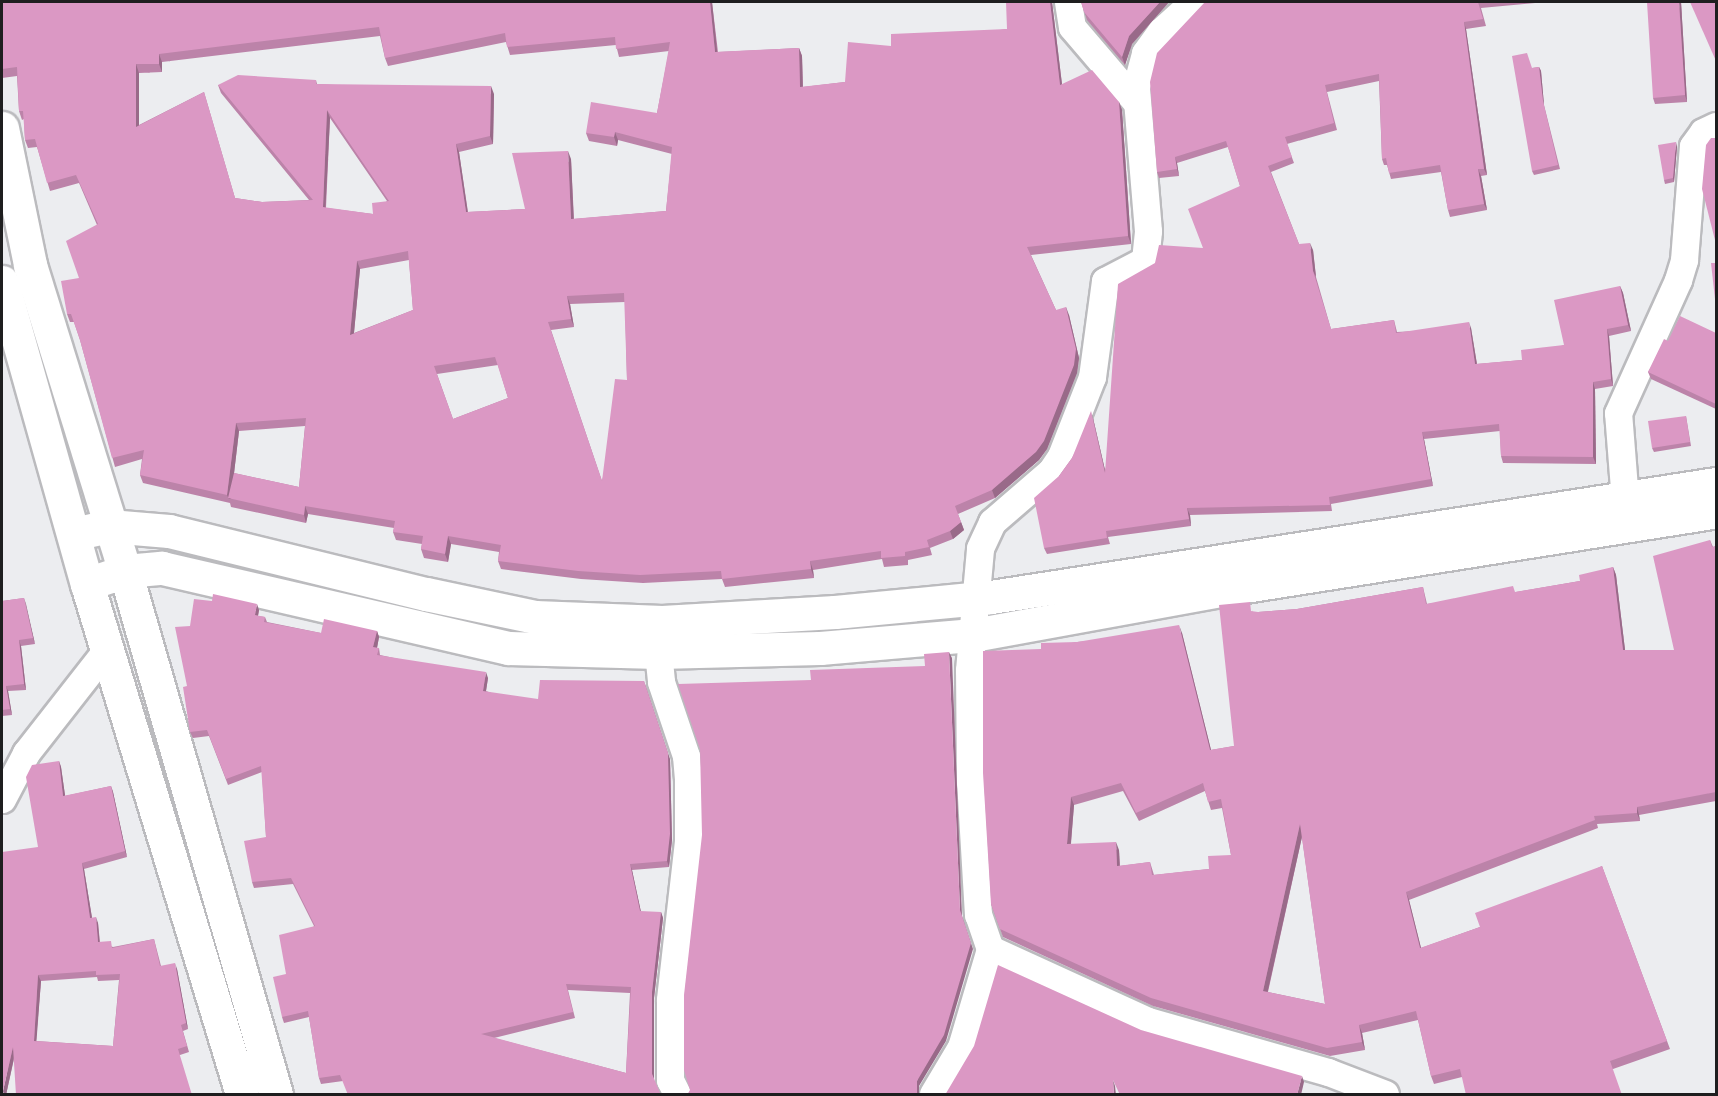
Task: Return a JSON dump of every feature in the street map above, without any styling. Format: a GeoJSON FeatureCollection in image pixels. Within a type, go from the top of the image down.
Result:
{"type":"FeatureCollection","features":[{"type":"Feature","properties":{"kind":"street"},"geometry":{"type":"LineString","coordinates":[[1068,2],[1072,27],[1136,102]]}},
{"type":"Feature","properties":{"kind":"street"},"geometry":{"type":"LineString","coordinates":[[933,1095],[961,1047],[990,949],[978,915],[974,876],[969,670],[973,635],[973,599],[985,532],[1051,471],[1061,456],[1092,377],[1105,281],[1145,260],[1148,231],[1136,102],[1145,53],[1161,31],[1193,2]]}},
{"type":"Feature","properties":{"kind":"street"},"geometry":{"type":"LineString","coordinates":[[1625,501],[1618,413],[1678,280],[1684,260],[1694,146],[1703,132],[1716,126]]}},
{"type":"Feature","properties":{"kind":"street"},"geometry":{"type":"LineString","coordinates":[[2,128],[30,265],[109,526],[125,571],[276,1095]]}},
{"type":"Feature","properties":{"kind":"street"},"geometry":{"type":"LineString","coordinates":[[2,282],[87,584],[242,1095]]}},
{"type":"Feature","properties":{"kind":"street"},"geometry":{"type":"LineString","coordinates":[[74,534],[109,526],[169,531],[426,594],[535,617],[662,622],[835,612],[973,599],[1625,501],[1716,484]]}},
{"type":"Feature","properties":{"kind":"street"},"geometry":{"type":"LineString","coordinates":[[87,584],[125,571],[162,568],[508,648],[658,652],[820,648],[973,635],[1232,588],[1716,511]]}},
{"type":"Feature","properties":{"kind":"street"},"geometry":{"type":"LineString","coordinates":[[2,799],[26,753],[108,648]]}},
{"type":"Feature","properties":{"kind":"street"},"geometry":{"type":"LineString","coordinates":[[658,652],[661,682],[686,756],[688,780],[688,841],[670,1000],[670,1080],[677,1095]]}},
{"type":"Feature","properties":{"kind":"street"},"geometry":{"type":"LineString","coordinates":[[990,949],[1148,1021],[1328,1072],[1385,1095]]}},
{"type":"Feature","properties":{"kind":"building"},"geometry":{"type":"Polygon","coordinates":[[[2,2],[710,2],[715,52],[799,48],[800,87],[845,82],[848,42],[891,46],[891,34],[1007,29],[1006,2],[1050,2],[1060,85],[1092,70],[1119,102],[1128,236],[1027,247],[1056,310],[1066,307],[1076,349],[1074,365],[1044,441],[1036,452],[992,490],[955,506],[961,522],[950,531],[927,540],[929,547],[905,552],[905,556],[881,558],[881,551],[810,561],[811,569],[722,579],[721,571],[640,575],[578,571],[498,561],[501,545],[448,536],[445,554],[421,549],[423,536],[393,532],[395,521],[305,506],[304,515],[228,498],[234,473],[299,487],[306,418],[236,423],[227,495],[140,475],[144,450],[112,458],[80,340],[71,314],[67,314],[61,281],[79,278],[66,241],[98,224],[76,175],[47,183],[35,139],[25,140],[23,111],[19,111],[17,67],[2,69],[2,2]],[[379,27],[159,54],[159,64],[136,64],[136,127],[204,92],[235,198],[262,202],[313,200],[218,85],[238,75],[316,80],[316,84],[491,86],[490,136],[456,144],[466,212],[525,209],[512,153],[568,151],[571,219],[666,211],[672,147],[615,132],[614,137],[586,133],[591,102],[657,113],[670,42],[616,49],[615,37],[507,47],[505,33],[385,58],[379,27]],[[327,110],[323,207],[373,214],[372,203],[389,201],[327,110]],[[408,251],[357,261],[350,335],[413,310],[408,251]],[[624,293],[567,296],[571,319],[548,322],[602,481],[615,379],[627,380],[624,293]],[[495,357],[434,366],[453,419],[508,398],[495,357]]]}},
{"type":"Feature","properties":{"kind":"building"},"geometry":{"type":"Polygon","coordinates":[[[1081,2],[1160,2],[1129,36],[1122,57],[1084,12],[1081,2]]]}},
{"type":"Feature","properties":{"kind":"building"},"geometry":{"type":"Polygon","coordinates":[[[1205,2],[1478,2],[1483,19],[1464,22],[1484,169],[1478,169],[1484,204],[1448,210],[1440,165],[1389,173],[1386,158],[1382,159],[1379,74],[1325,85],[1334,123],[1285,137],[1292,157],[1268,166],[1299,244],[1310,243],[1313,271],[1331,329],[1394,320],[1396,333],[1469,322],[1475,364],[1522,360],[1521,350],[1564,345],[1554,300],[1620,286],[1628,325],[1607,329],[1611,379],[1593,382],[1593,457],[1501,456],[1499,424],[1422,432],[1431,479],[1329,497],[1330,505],[1187,508],[1189,519],[1106,531],[1107,538],[1044,548],[1034,498],[1059,476],[1072,458],[1091,411],[1105,473],[1118,284],[1155,263],[1159,245],[1203,248],[1188,209],[1240,186],[1226,141],[1175,157],[1177,169],[1157,172],[1150,82],[1157,53],[1205,2]]]}},
{"type":"Feature","properties":{"kind":"building"},"geometry":{"type":"Polygon","coordinates":[[[1647,2],[1679,2],[1685,95],[1653,98],[1647,2]]]}},
{"type":"Feature","properties":{"kind":"building"},"geometry":{"type":"Polygon","coordinates":[[[1690,2],[1716,2],[1716,61],[1690,2]]]}},
{"type":"Feature","properties":{"kind":"building"},"geometry":{"type":"Polygon","coordinates":[[[1527,53],[1532,68],[1539,67],[1543,101],[1558,165],[1532,171],[1512,56],[1527,53]]]}},
{"type":"Feature","properties":{"kind":"building"},"geometry":{"type":"Polygon","coordinates":[[[1711,138],[1716,138],[1716,244],[1702,189],[1706,145],[1711,138]]]}},
{"type":"Feature","properties":{"kind":"building"},"geometry":{"type":"Polygon","coordinates":[[[1676,142],[1673,178],[1664,180],[1658,145],[1676,142]]]}},
{"type":"Feature","properties":{"kind":"building"},"geometry":{"type":"Polygon","coordinates":[[[1711,263],[1716,263],[1716,308],[1711,263]]]}},
{"type":"Feature","properties":{"kind":"building"},"geometry":{"type":"Polygon","coordinates":[[[1680,316],[1716,333],[1716,404],[1648,372],[1664,339],[1668,341],[1680,316]]]}},
{"type":"Feature","properties":{"kind":"building"},"geometry":{"type":"Polygon","coordinates":[[[1686,416],[1690,442],[1652,448],[1648,421],[1686,416]]]}},
{"type":"Feature","properties":{"kind":"building"},"geometry":{"type":"Polygon","coordinates":[[[1710,540],[1712,547],[1716,546],[1716,792],[1637,807],[1637,813],[1594,816],[1595,820],[1406,892],[1420,948],[1480,927],[1475,913],[1602,866],[1667,1041],[1610,1061],[1622,1095],[1466,1095],[1460,1069],[1431,1076],[1416,1011],[1359,1025],[1362,1042],[1327,1048],[1151,998],[1000,929],[991,904],[983,773],[983,651],[1041,649],[1041,643],[1077,642],[1179,625],[1210,750],[1234,746],[1219,605],[1250,602],[1251,611],[1258,612],[1297,609],[1423,587],[1426,604],[1513,586],[1515,592],[1580,581],[1579,575],[1613,567],[1623,650],[1674,650],[1653,556],[1710,540]],[[1121,783],[1071,797],[1067,844],[1116,842],[1117,866],[1150,862],[1152,875],[1209,869],[1208,856],[1231,855],[1221,799],[1208,802],[1203,783],[1136,813],[1121,783]],[[1300,824],[1263,991],[1325,1004],[1300,824]]]}},
{"type":"Feature","properties":{"kind":"building"},"geometry":{"type":"Polygon","coordinates":[[[213,594],[257,604],[255,615],[265,617],[264,622],[321,633],[324,619],[377,631],[373,647],[379,648],[377,655],[486,672],[483,691],[538,699],[540,680],[644,681],[668,753],[670,834],[667,861],[630,864],[640,911],[661,912],[652,992],[652,1074],[661,1095],[348,1095],[340,1075],[319,1078],[308,1011],[282,1017],[273,977],[286,974],[279,935],[315,926],[291,878],[252,882],[244,841],[266,837],[261,766],[226,779],[207,730],[190,732],[183,687],[187,686],[175,627],[190,626],[194,599],[212,601],[213,594]],[[566,984],[573,1012],[481,1034],[626,1073],[631,987],[566,984]]]}},
{"type":"Feature","properties":{"kind":"building"},"geometry":{"type":"Polygon","coordinates":[[[24,598],[33,638],[19,640],[24,684],[6,686],[10,709],[2,710],[2,601],[24,598]]]}},
{"type":"Feature","properties":{"kind":"building"},"geometry":{"type":"Polygon","coordinates":[[[949,652],[960,910],[971,943],[944,1035],[917,1081],[917,1095],[687,1095],[690,1090],[684,1070],[684,995],[702,835],[700,749],[678,684],[811,680],[810,670],[925,666],[924,654],[949,652]]]}},
{"type":"Feature","properties":{"kind":"building"},"geometry":{"type":"Polygon","coordinates":[[[59,761],[63,796],[111,786],[125,851],[82,863],[90,918],[96,917],[98,942],[111,941],[112,948],[154,939],[160,966],[175,963],[186,1023],[181,1025],[187,1046],[178,1049],[192,1095],[16,1095],[13,1047],[3,1091],[2,852],[38,847],[26,777],[32,765],[59,761]],[[96,971],[38,975],[34,1041],[113,1046],[120,974],[96,975],[96,971]]]}},
{"type":"Feature","properties":{"kind":"building"},"geometry":{"type":"Polygon","coordinates":[[[998,965],[1141,1030],[1302,1076],[1297,1095],[1120,1095],[1113,1080],[1114,1095],[945,1095],[974,1046],[998,965]]]}}]}
